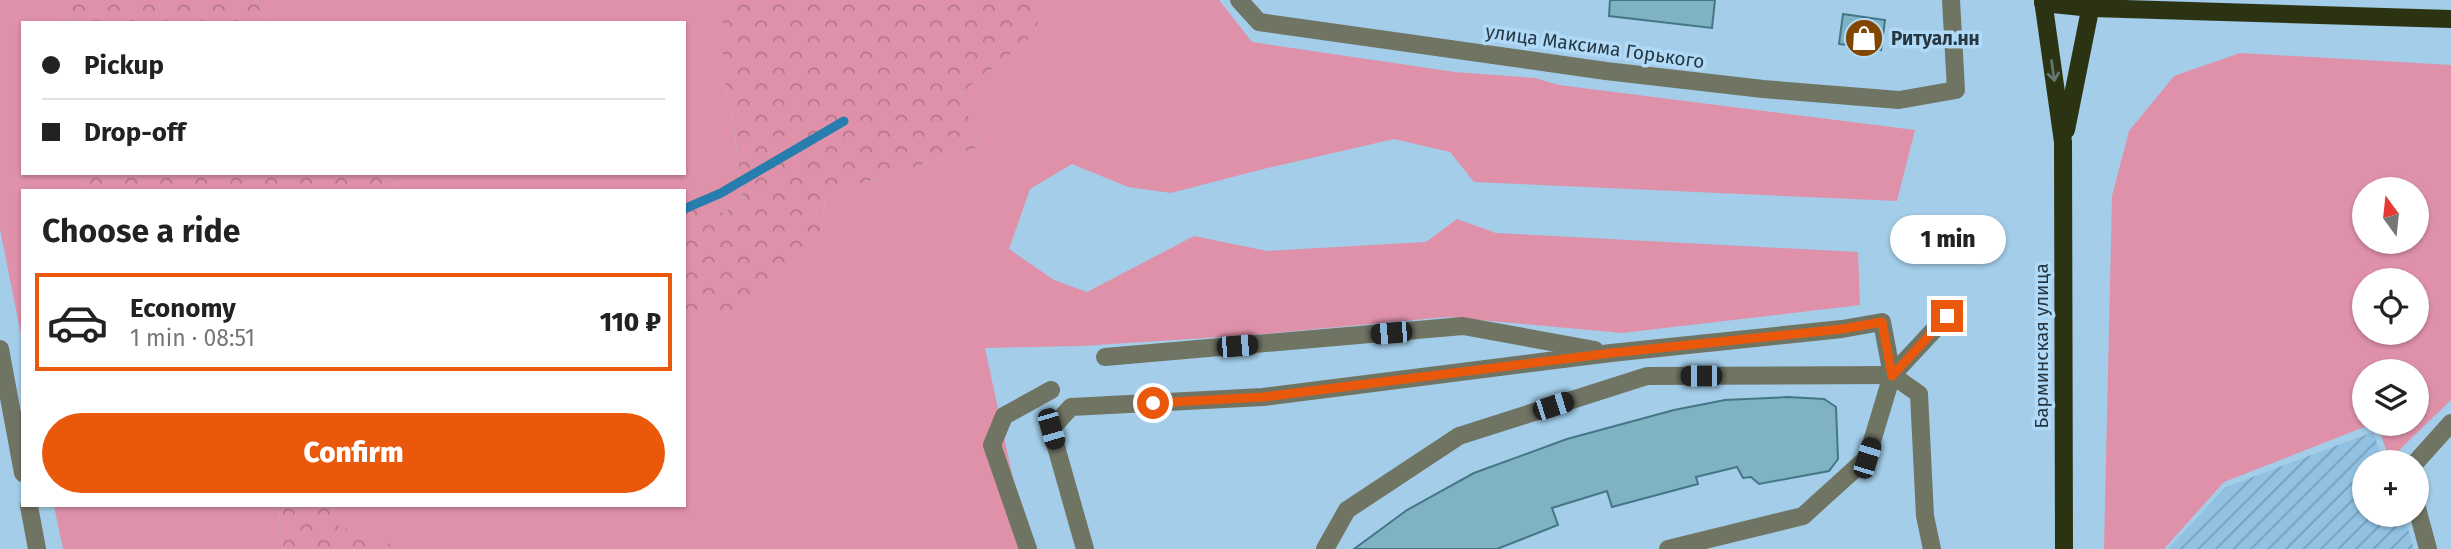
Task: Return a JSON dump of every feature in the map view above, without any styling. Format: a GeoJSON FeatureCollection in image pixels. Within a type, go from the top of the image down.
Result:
{"type":"FeatureCollection","features":[{"type":"Feature","properties":{"kind":"main road"},"geometry":{"type":"LineString","coordinates":[[2063,142],[2043,1],[2451,19]]}},
{"type":"Feature","properties":{"kind":"main road"},"geometry":{"type":"LineString","coordinates":[[2063,142],[2092,4]]}},
{"type":"Feature","properties":{"kind":"main road","name":"Барминская улица"},"geometry":{"type":"LineString","coordinates":[[2063,142],[2064,549]]}},
{"type":"Feature","properties":{"kind":"street","name":"улица Максима Горького"},"geometry":{"type":"LineString","coordinates":[[1239,0],[1259,22],[1606,71],[1763,89],[1899,100],[1955,90],[1951,0]]}},
{"type":"Feature","properties":{"kind":"street"},"geometry":{"type":"LineString","coordinates":[[1668,549],[1803,516],[1867,458],[1892,376],[1947,316]]}},
{"type":"Feature","properties":{"kind":"street"},"geometry":{"type":"LineString","coordinates":[[1085,549],[1051,429],[1071,407],[1263,397],[1611,353],[1842,329],[1882,322],[1892,376]]}},
{"type":"Feature","properties":{"kind":"street"},"geometry":{"type":"LineString","coordinates":[[1105,356],[1463,326],[1611,353]]}},
{"type":"Feature","properties":{"kind":"street"},"geometry":{"type":"LineString","coordinates":[[0,349],[21,462]]}},
{"type":"Feature","properties":{"kind":"street"},"geometry":{"type":"LineString","coordinates":[[1325,549],[1347,510],[1460,436],[1647,376],[1892,376],[1919,394],[1925,516],[1932,549]]}},
{"type":"Feature","properties":{"kind":"street"},"geometry":{"type":"LineString","coordinates":[[1028,549],[992,445],[1004,416],[1051,390]]}},
{"type":"Feature","properties":{"kind":"street"},"geometry":{"type":"LineString","coordinates":[[2426,450],[2451,422]]}},
{"type":"Feature","properties":{"kind":"street"},"geometry":{"type":"LineString","coordinates":[[29,507],[35,541]]}},
{"type":"Feature","properties":{"kind":"street"},"geometry":{"type":"LineString","coordinates":[[2422,527],[2428,549]]}},
{"type":"Feature","properties":{"kind":"shaded area"},"geometry":{"type":"Polygon","coordinates":[[[2362,436],[2374,436],[2380,450],[2352,450],[2352,527],[2408,527],[2414,549],[2168,549],[2226,487],[2362,436]]]}},
{"type":"Feature","properties":{"kind":"green space"},"geometry":{"type":"Polygon","coordinates":[[[0,0],[58,0],[52,10],[69,21],[21,21],[21,175],[83,175],[87,189],[21,189],[21,335],[0,229],[0,0]]]}},
{"type":"Feature","properties":{"kind":"green space"},"geometry":{"type":"Polygon","coordinates":[[[58,0],[257,0],[268,21],[69,21],[52,10],[58,0]]]}},
{"type":"Feature","properties":{"kind":"green space"},"geometry":{"type":"Polygon","coordinates":[[[257,0],[723,0],[723,73],[733,121],[743,201],[724,213],[686,204],[686,189],[402,189],[385,175],[686,175],[686,21],[268,21],[257,0]]]}},
{"type":"Feature","properties":{"kind":"green space"},"geometry":{"type":"Polygon","coordinates":[[[723,0],[1045,0],[1034,35],[960,94],[980,147],[826,194],[820,237],[762,301],[698,320],[686,315],[686,204],[724,213],[743,201],[733,121],[723,73],[723,0]]]}},
{"type":"Feature","properties":{"kind":"green space"},"geometry":{"type":"Polygon","coordinates":[[[1045,0],[1219,0],[1252,42],[1455,72],[1535,78],[1559,85],[1915,130],[1897,201],[1474,182],[1450,152],[1394,139],[1171,193],[1128,187],[1072,164],[1030,189],[1009,249],[1054,280],[1087,292],[1194,236],[1267,251],[1426,242],[1457,219],[1496,233],[1858,252],[1860,305],[1622,333],[1447,317],[1252,335],[1081,346],[985,348],[1028,549],[406,549],[337,526],[334,507],[686,507],[686,315],[698,320],[820,237],[826,194],[980,147],[960,94],[1034,35],[1045,0]]]}},
{"type":"Feature","properties":{"kind":"green space"},"geometry":{"type":"Polygon","coordinates":[[[2240,53],[2451,65],[2451,400],[2429,421],[2429,359],[2352,359],[2352,432],[2224,482],[2164,549],[2104,549],[2112,196],[2129,131],[2174,76],[2240,53]]]}},
{"type":"Feature","properties":{"kind":"green space"},"geometry":{"type":"Polygon","coordinates":[[[83,175],[385,175],[402,189],[87,189],[83,175]]]}},
{"type":"Feature","properties":{"kind":"green space"},"geometry":{"type":"Polygon","coordinates":[[[2382,436],[2414,436],[2399,450],[2386,450],[2382,436]]]}},
{"type":"Feature","properties":{"kind":"green space"},"geometry":{"type":"Polygon","coordinates":[[[54,507],[280,507],[278,535],[284,549],[63,549],[54,507]]]}},
{"type":"Feature","properties":{"kind":"green space"},"geometry":{"type":"Polygon","coordinates":[[[280,507],[334,507],[338,526],[406,549],[284,549],[278,535],[280,507]]]}},
{"type":"Feature","properties":{"kind":"building"},"geometry":{"type":"Polygon","coordinates":[[[1610,0],[1715,0],[1712,28],[1609,16],[1610,0]]]}},
{"type":"Feature","properties":{"kind":"building"},"geometry":{"type":"Polygon","coordinates":[[[1843,14],[1885,20],[1881,50],[1839,44],[1843,14]]]}},
{"type":"Feature","properties":{"kind":"building"},"geometry":{"type":"Polygon","coordinates":[[[1788,397],[1824,399],[1836,407],[1838,459],[1829,471],[1759,484],[1751,477],[1743,478],[1737,467],[1696,477],[1698,484],[1612,507],[1607,491],[1552,508],[1558,525],[1497,549],[1354,549],[1407,510],[1474,473],[1567,439],[1674,410],[1725,400],[1788,397]]]}},
{"type":"Feature","properties":{"kind":"waterway"},"geometry":{"type":"LineString","coordinates":[[686,208],[721,193],[844,121]]}},
{"type":"Feature","properties":{"kind":"place","name":"Ритуал.нн"},"geometry":{"type":"Point","coordinates":[1864,38]}},
{"type":"Feature","properties":{"kind":"route"},"geometry":{"type":"LineString","coordinates":[[1153,403],[1263,397],[1611,353],[1842,329],[1882,322],[1892,376],[1947,316]]}}]}
